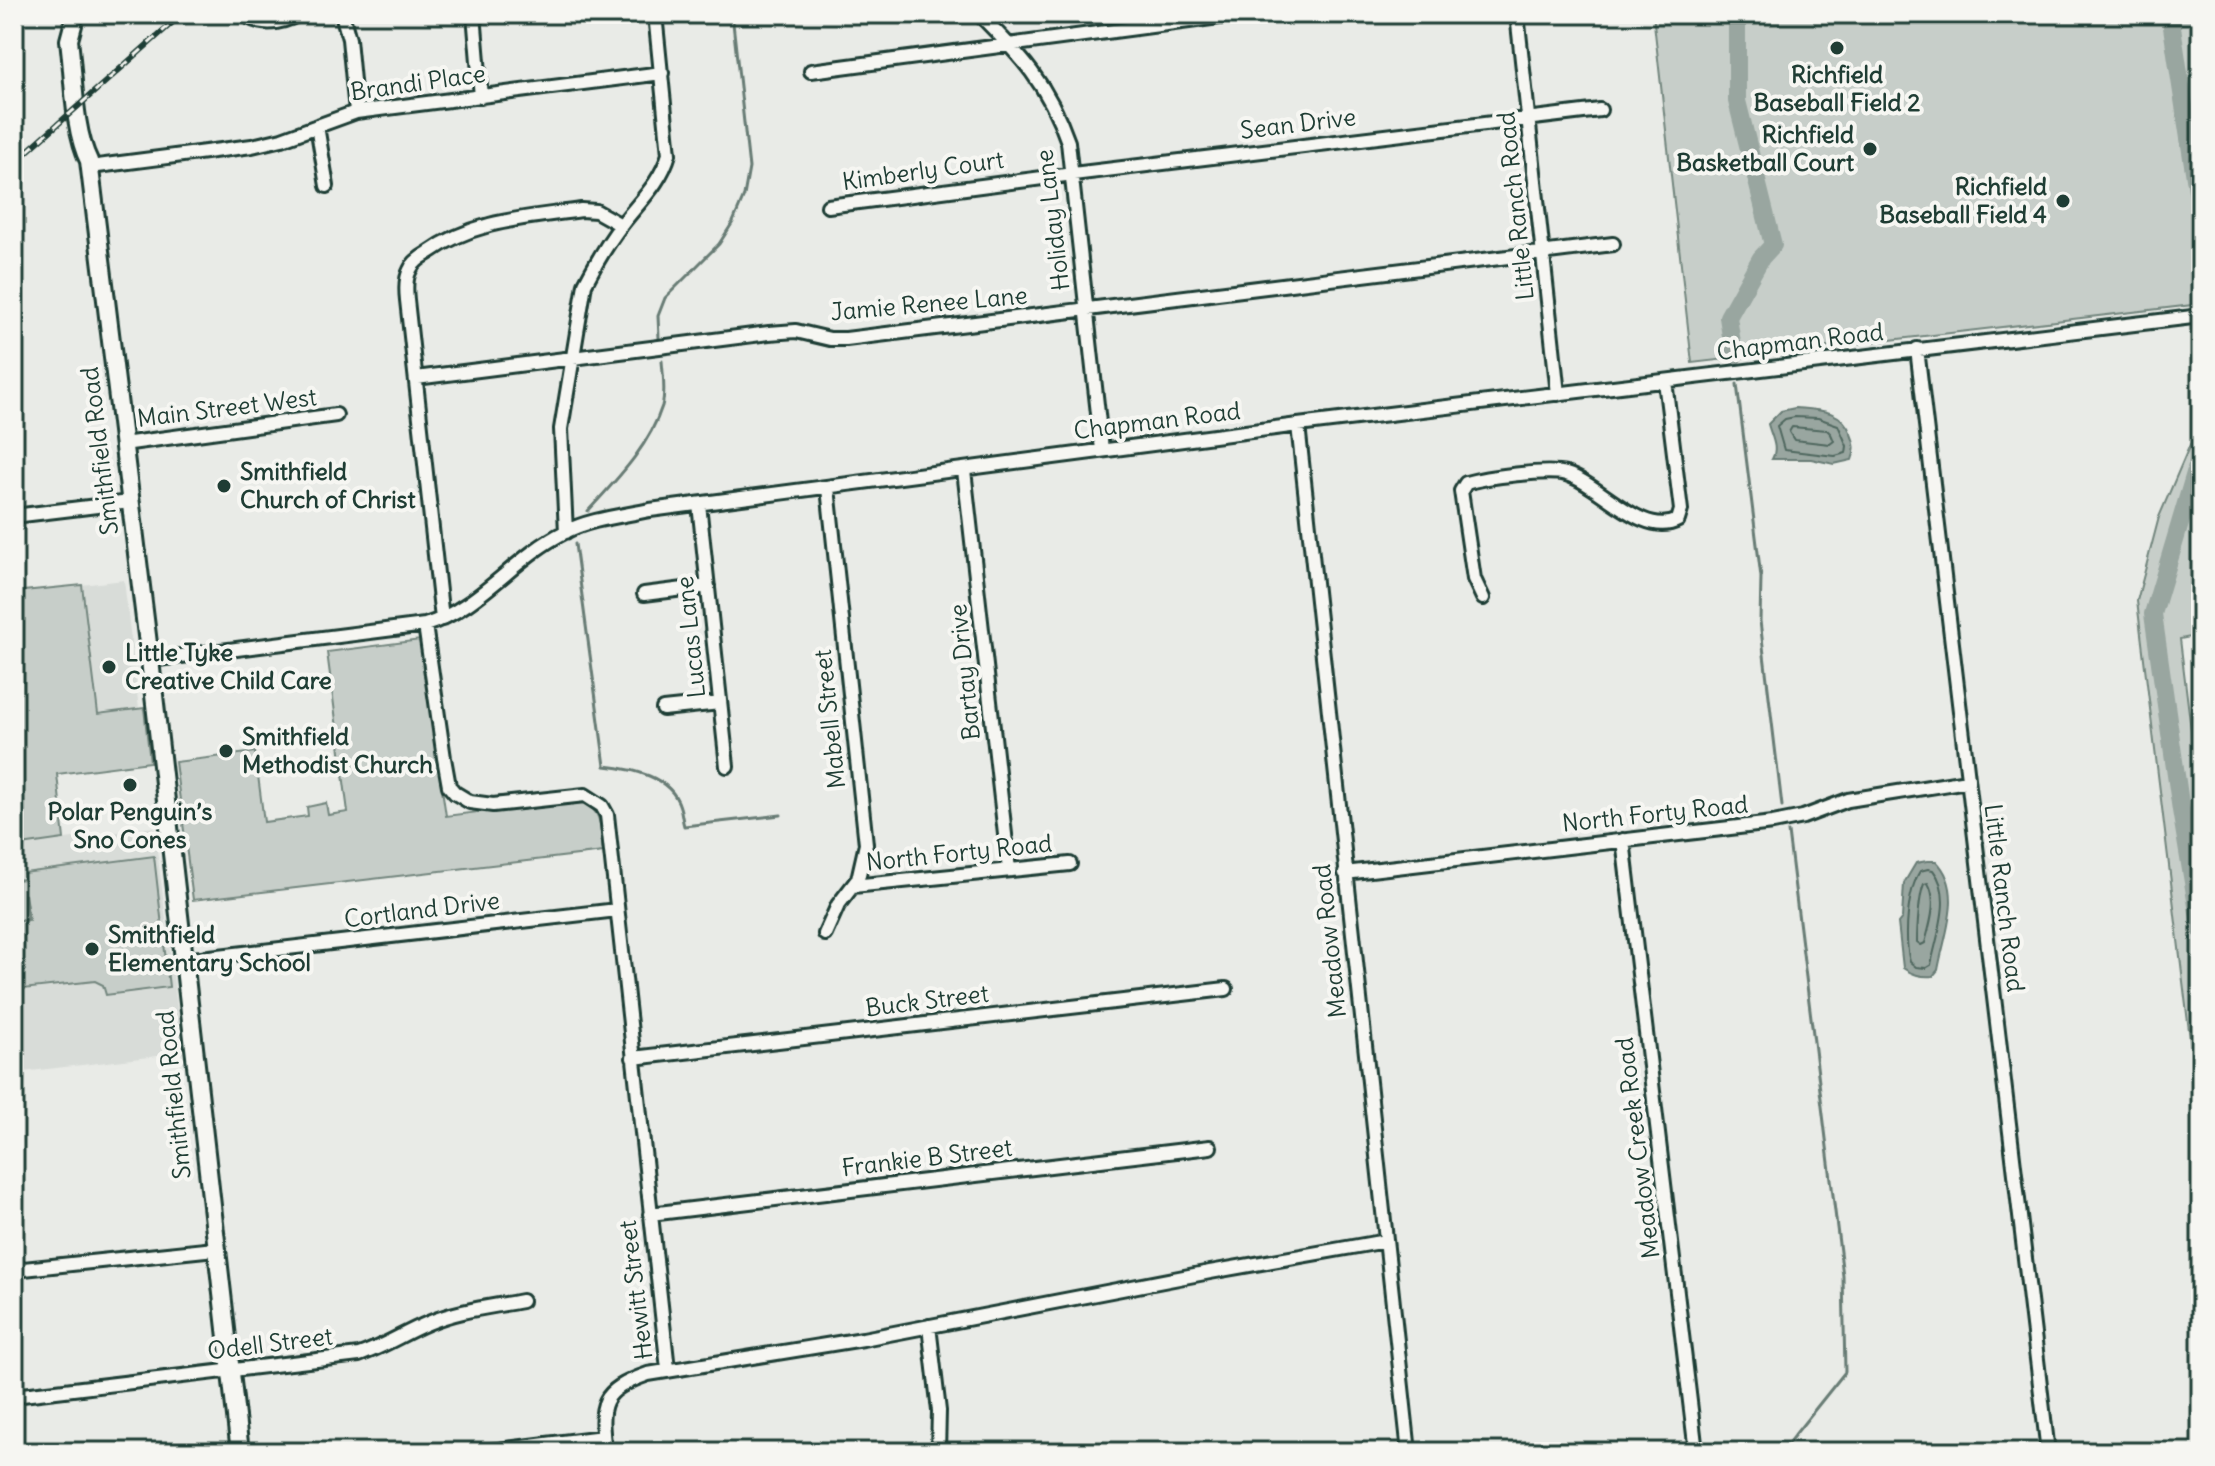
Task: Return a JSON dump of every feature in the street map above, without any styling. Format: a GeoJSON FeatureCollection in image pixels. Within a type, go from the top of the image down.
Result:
{"type":"FeatureCollection","features":[{"type":"Feature","properties":{"kind":"main road","name":"Smithfield Road"},"geometry":{"type":"LineString","coordinates":[[72,20],[83,60],[93,150],[89,164],[150,660],[240,1452]]}},
{"type":"Feature","properties":{"kind":"street"},"geometry":{"type":"LineString","coordinates":[[250,18],[261,23],[299,14]]}},
{"type":"Feature","properties":{"kind":"street"},"geometry":{"type":"LineString","coordinates":[[342,14],[349,39],[356,112]]}},
{"type":"Feature","properties":{"kind":"street"},"geometry":{"type":"LineString","coordinates":[[474,14],[481,97]]}},
{"type":"Feature","properties":{"kind":"street"},"geometry":{"type":"LineString","coordinates":[[566,532],[561,429],[585,284],[595,263],[621,225],[664,170],[669,154],[655,14]]}},
{"type":"Feature","properties":{"kind":"street","name":"Holiday Lane"},"geometry":{"type":"LineString","coordinates":[[979,14],[1029,66],[1057,109],[1068,142],[1102,450]]}},
{"type":"Feature","properties":{"kind":"street"},"geometry":{"type":"LineString","coordinates":[[811,71],[1242,14]]}},
{"type":"Feature","properties":{"kind":"street","name":"Little Ranch Road"},"geometry":{"type":"LineString","coordinates":[[1517,14],[1558,394]]}},
{"type":"Feature","properties":{"kind":"street","name":"Brandi Place"},"geometry":{"type":"LineString","coordinates":[[89,164],[252,146],[282,139],[356,112],[662,73]]}},
{"type":"Feature","properties":{"kind":"street","name":"Sean Drive"},"geometry":{"type":"LineString","coordinates":[[1073,174],[1600,110]]}},
{"type":"Feature","properties":{"kind":"street"},"geometry":{"type":"LineString","coordinates":[[317,126],[327,186]]}},
{"type":"Feature","properties":{"kind":"street","name":"Kimberly Court"},"geometry":{"type":"LineString","coordinates":[[828,206],[1073,174]]}},
{"type":"Feature","properties":{"kind":"street"},"geometry":{"type":"LineString","coordinates":[[442,619],[406,287],[410,270],[418,260],[463,232],[488,223],[581,210],[596,211],[621,225]]}},
{"type":"Feature","properties":{"kind":"street","name":"Jamie Renee Lane"},"geometry":{"type":"LineString","coordinates":[[416,378],[769,333],[796,331],[830,339],[846,339],[1613,244]]}},
{"type":"Feature","properties":{"kind":"street","name":"Chapman Road"},"geometry":{"type":"LineString","coordinates":[[150,660],[425,625],[458,611],[519,562],[566,532],[625,515],[1298,425],[2197,316]]}},
{"type":"Feature","properties":{"kind":"street","name":"Little Ranch Road"},"geometry":{"type":"LineString","coordinates":[[1917,349],[2048,1452]]}},
{"type":"Feature","properties":{"kind":"street"},"geometry":{"type":"LineString","coordinates":[[1483,598],[1474,579],[1461,491],[1466,483],[1550,472],[1564,474],[1583,481],[1619,509],[1659,524],[1669,525],[1678,520],[1681,510],[1665,381]]}},
{"type":"Feature","properties":{"kind":"street","name":"Main Street West"},"geometry":{"type":"LineString","coordinates":[[123,444],[336,415]]}},
{"type":"Feature","properties":{"kind":"street","name":"Meadow Road"},"geometry":{"type":"LineString","coordinates":[[1298,425],[1409,1452]]}},
{"type":"Feature","properties":{"kind":"street","name":"Bartay Drive"},"geometry":{"type":"LineString","coordinates":[[964,470],[1009,870]]}},
{"type":"Feature","properties":{"kind":"street","name":"Mabell Street"},"geometry":{"type":"LineString","coordinates":[[825,934],[838,905],[858,879],[866,844],[828,488]]}},
{"type":"Feature","properties":{"kind":"street"},"geometry":{"type":"LineString","coordinates":[[14,516],[130,502]]}},
{"type":"Feature","properties":{"kind":"street","name":"Lucas Lane"},"geometry":{"type":"LineString","coordinates":[[699,504],[727,766]]}},
{"type":"Feature","properties":{"kind":"street"},"geometry":{"type":"LineString","coordinates":[[644,594],[708,586]]}},
{"type":"Feature","properties":{"kind":"street","name":"Hewitt Street"},"geometry":{"type":"LineString","coordinates":[[425,625],[449,786],[455,793],[480,805],[585,795],[594,799],[607,815],[668,1369],[804,1350],[1222,1269],[1386,1241]]}},
{"type":"Feature","properties":{"kind":"street"},"geometry":{"type":"LineString","coordinates":[[663,709],[720,703]]}},
{"type":"Feature","properties":{"kind":"street","name":"North Forty Road"},"geometry":{"type":"LineString","coordinates":[[1345,873],[1773,823],[1803,817],[1848,800],[1967,781]]}},
{"type":"Feature","properties":{"kind":"street","name":"Meadow Creek Road"},"geometry":{"type":"LineString","coordinates":[[1623,840],[1696,1452]]}},
{"type":"Feature","properties":{"kind":"street","name":"North Forty Road"},"geometry":{"type":"LineString","coordinates":[[853,886],[1070,864]]}},
{"type":"Feature","properties":{"kind":"street","name":"Cortland Drive"},"geometry":{"type":"LineString","coordinates":[[184,960],[617,910]]}},
{"type":"Feature","properties":{"kind":"street","name":"Buck Street"},"geometry":{"type":"LineString","coordinates":[[633,1058],[1226,989]]}},
{"type":"Feature","properties":{"kind":"street","name":"Frankie B Street"},"geometry":{"type":"LineString","coordinates":[[650,1214],[1210,1147]]}},
{"type":"Feature","properties":{"kind":"street"},"geometry":{"type":"LineString","coordinates":[[14,1270],[215,1249]]}},
{"type":"Feature","properties":{"kind":"street","name":"Odell Street"},"geometry":{"type":"LineString","coordinates":[[14,1396],[359,1355],[437,1320],[475,1309],[522,1301]]}},
{"type":"Feature","properties":{"kind":"street"},"geometry":{"type":"LineString","coordinates":[[929,1326],[939,1411],[938,1452]]}},
{"type":"Feature","properties":{"kind":"street"},"geometry":{"type":"LineString","coordinates":[[605,1452],[603,1409],[615,1388],[668,1369]]}},
{"type":"Feature","properties":{"kind":"street"},"geometry":{"type":"LineString","coordinates":[[482,1452],[603,1437]]}},
{"type":"Feature","properties":{"kind":"shaded area"},"geometry":{"type":"Polygon","coordinates":[[[1653,14],[2201,14],[2201,304],[1692,363],[1653,14]]]}},
{"type":"Feature","properties":{"kind":"shaded area"},"geometry":{"type":"Polygon","coordinates":[[[2201,399],[2201,635],[2180,639],[2201,812],[2201,1130],[2137,601],[2159,517],[2198,426],[2201,399]]]}},
{"type":"Feature","properties":{"kind":"shaded area"},"geometry":{"type":"Polygon","coordinates":[[[124,580],[139,709],[98,714],[82,585],[124,580]]]}},
{"type":"Feature","properties":{"kind":"shaded area"},"geometry":{"type":"Polygon","coordinates":[[[82,585],[98,714],[144,708],[150,762],[57,774],[64,839],[14,846],[14,592],[82,585]]]}},
{"type":"Feature","properties":{"kind":"shaded area"},"geometry":{"type":"Polygon","coordinates":[[[420,640],[446,816],[575,800],[591,807],[596,813],[603,852],[193,900],[175,762],[255,752],[264,822],[308,816],[307,807],[326,803],[328,815],[348,812],[327,652],[420,640]]]}},
{"type":"Feature","properties":{"kind":"shaded area","name":"Smithfield Elementary School"},"geometry":{"type":"Polygon","coordinates":[[[154,827],[183,1053],[14,1073],[14,846],[154,827]]]}},
{"type":"Feature","properties":{"kind":"shaded area"},"geometry":{"type":"Polygon","coordinates":[[[154,856],[169,987],[106,995],[103,985],[95,981],[14,990],[14,971],[21,960],[22,950],[14,933],[14,922],[29,920],[25,894],[27,919],[14,921],[14,880],[24,879],[23,873],[154,856]]]}},
{"type":"Feature","properties":{"kind":"water"},"geometry":{"type":"Polygon","coordinates":[[[1795,408],[1828,412],[1842,420],[1853,440],[1852,460],[1834,464],[1811,459],[1772,459],[1775,446],[1768,424],[1781,411],[1795,408]]]}},
{"type":"Feature","properties":{"kind":"water"},"geometry":{"type":"Polygon","coordinates":[[[1936,861],[1945,873],[1951,899],[1938,970],[1933,976],[1921,976],[1903,968],[1898,923],[1902,918],[1904,883],[1916,863],[1936,861]]]}},
{"type":"Feature","properties":{"kind":"waterway"},"geometry":{"type":"LineString","coordinates":[[659,338],[658,316],[665,298],[719,244],[744,196],[749,168],[732,14]]}},
{"type":"Feature","properties":{"kind":"waterway"},"geometry":{"type":"LineString","coordinates":[[1734,356],[1728,317],[1761,258],[1773,245],[1737,101],[1737,14]]}},
{"type":"Feature","properties":{"kind":"waterway"},"geometry":{"type":"LineString","coordinates":[[2170,14],[2201,217]]}},
{"type":"Feature","properties":{"kind":"waterway"},"geometry":{"type":"LineString","coordinates":[[588,511],[631,462],[656,421],[664,395],[662,361]]}},
{"type":"Feature","properties":{"kind":"waterway"},"geometry":{"type":"LineString","coordinates":[[1737,384],[1761,577],[1760,621],[1782,806]]}},
{"type":"Feature","properties":{"kind":"waterway"},"geometry":{"type":"LineString","coordinates":[[2201,453],[2153,614],[2201,930]]}},
{"type":"Feature","properties":{"kind":"waterway"},"geometry":{"type":"LineString","coordinates":[[575,544],[605,766],[638,772],[659,781],[675,796],[684,826],[781,815]]}},
{"type":"Feature","properties":{"kind":"waterway"},"geometry":{"type":"LineString","coordinates":[[1781,1452],[1845,1372],[1843,1276],[1788,832]]}},
{"type":"Feature","properties":{"kind":"railway"},"geometry":{"type":"LineString","coordinates":[[14,163],[182,14]]}},
{"type":"Feature","properties":{"kind":"place","name":"Richfield Baseball Field 2"},"geometry":{"type":"Point","coordinates":[1837,48]}},
{"type":"Feature","properties":{"kind":"place","name":"Richfield Basketball Court"},"geometry":{"type":"Point","coordinates":[1870,149]}},
{"type":"Feature","properties":{"kind":"place","name":"Richfield Baseball Field 4"},"geometry":{"type":"Point","coordinates":[2063,201]}},
{"type":"Feature","properties":{"kind":"place","name":"Smithfield Church of Christ"},"geometry":{"type":"Point","coordinates":[224,486]}},
{"type":"Feature","properties":{"kind":"place","name":"Little Tyke Creative Child Care"},"geometry":{"type":"Point","coordinates":[109,667]}},
{"type":"Feature","properties":{"kind":"place","name":"Smithfield Methodist Church"},"geometry":{"type":"Point","coordinates":[226,751]}},
{"type":"Feature","properties":{"kind":"place","name":"Polar Penguin’s Sno Cones"},"geometry":{"type":"Point","coordinates":[130,785]}},
{"type":"Feature","properties":{"kind":"place","name":"Smithfield Elementary School"},"geometry":{"type":"Point","coordinates":[92,949]}}]}
